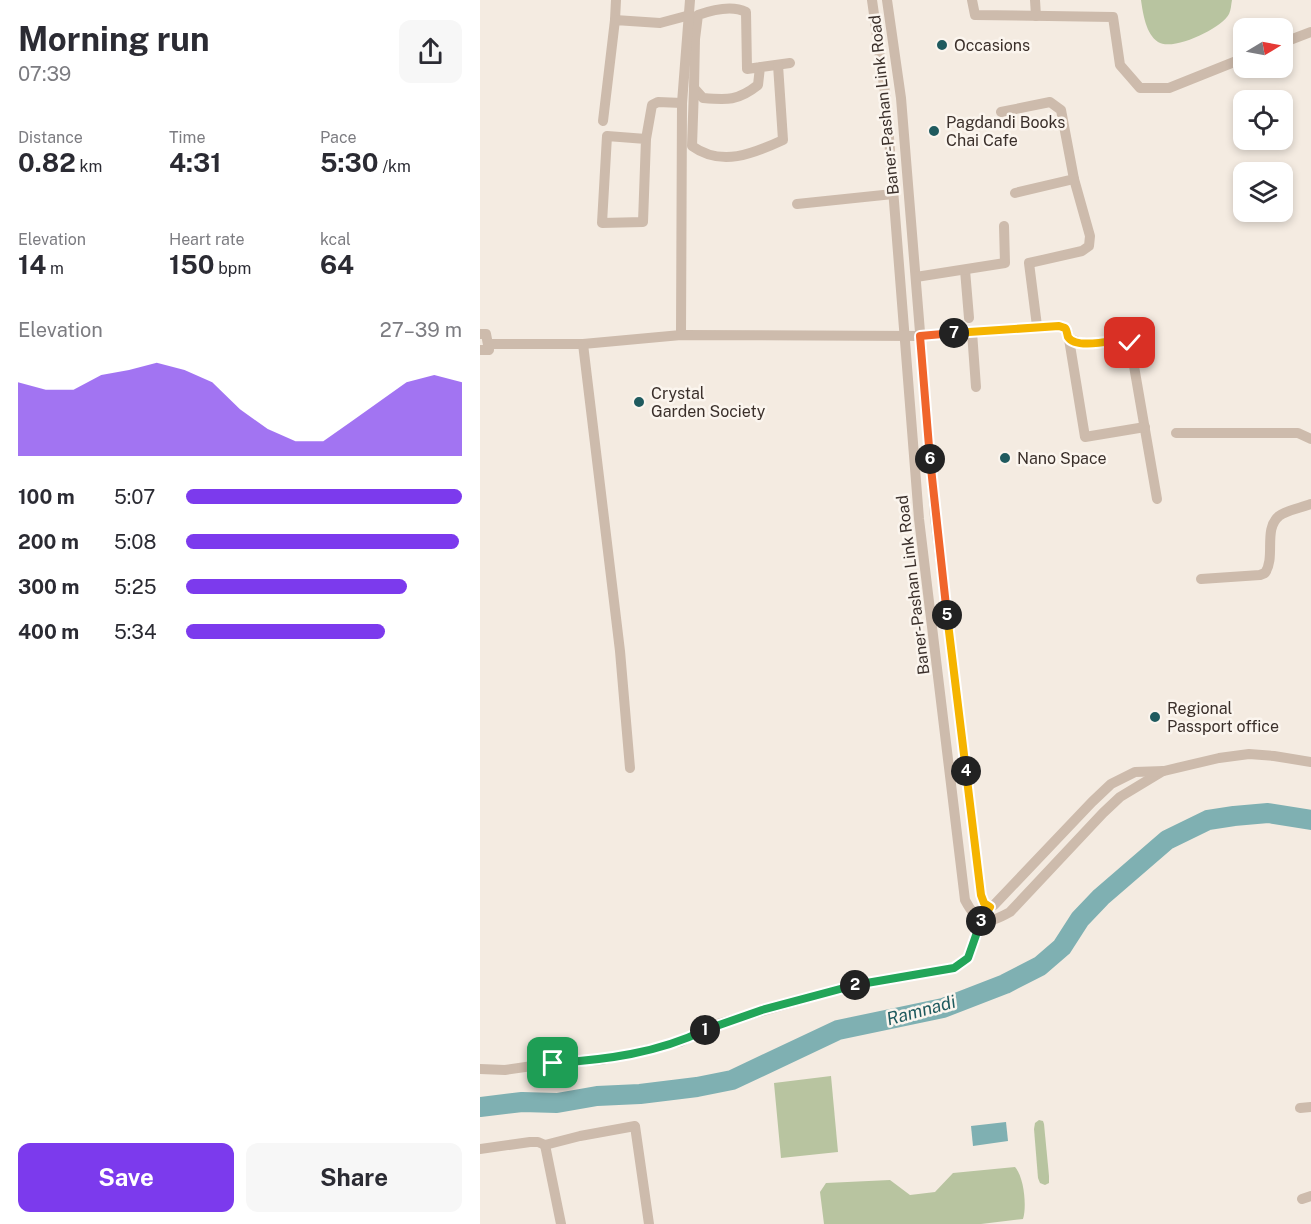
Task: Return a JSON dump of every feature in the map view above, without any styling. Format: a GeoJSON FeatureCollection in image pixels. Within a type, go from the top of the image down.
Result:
{"type":"FeatureCollection","features":[{"type":"Feature","properties":{"kind":"street"},"geometry":{"type":"LineString","coordinates":[[603,121],[616,0]]}},
{"type":"Feature","properties":{"kind":"street"},"geometry":{"type":"LineString","coordinates":[[681,335],[682,103],[690,0]]}},
{"type":"Feature","properties":{"kind":"street","name":"Baner-Pashan Link Road"},"geometry":{"type":"LineString","coordinates":[[872,0],[886,100],[919,519],[966,900],[972,914],[982,920]]}},
{"type":"Feature","properties":{"kind":"street","name":"Baner-Pashan Link Road"},"geometry":{"type":"LineString","coordinates":[[887,0],[902,98],[935,517],[981,895],[984,903],[990,907]]}},
{"type":"Feature","properties":{"kind":"street"},"geometry":{"type":"LineString","coordinates":[[972,0],[975,15],[1113,17],[1120,65],[1140,88],[1168,88],[1233,62]]}},
{"type":"Feature","properties":{"kind":"street"},"geometry":{"type":"LineString","coordinates":[[1035,0],[1036,16]]}},
{"type":"Feature","properties":{"kind":"street"},"geometry":{"type":"LineString","coordinates":[[739,9],[746,12],[747,69],[760,67],[784,64],[783,140],[753,154],[719,157],[703,154],[692,146],[695,39],[698,15],[710,10],[739,9]]}},
{"type":"Feature","properties":{"kind":"street"},"geometry":{"type":"LineString","coordinates":[[615,20],[660,22],[690,15]]}},
{"type":"Feature","properties":{"kind":"street"},"geometry":{"type":"LineString","coordinates":[[1293,39],[1311,32]]}},
{"type":"Feature","properties":{"kind":"street"},"geometry":{"type":"LineString","coordinates":[[694,88],[703,98],[722,99],[744,96],[758,85],[760,67]]}},
{"type":"Feature","properties":{"kind":"street"},"geometry":{"type":"LineString","coordinates":[[646,139],[607,136],[602,223],[643,222],[646,139],[652,105],[658,102],[682,103]]}},
{"type":"Feature","properties":{"kind":"street"},"geometry":{"type":"LineString","coordinates":[[1001,112],[1050,102],[1061,110],[1074,179],[1090,237],[1089,246],[1082,251],[1029,263],[1037,326]]}},
{"type":"Feature","properties":{"kind":"street"},"geometry":{"type":"LineString","coordinates":[[1015,193],[1074,179]]}},
{"type":"Feature","properties":{"kind":"street"},"geometry":{"type":"LineString","coordinates":[[797,204],[893,194]]}},
{"type":"Feature","properties":{"kind":"street"},"geometry":{"type":"LineString","coordinates":[[916,277],[1005,264],[1004,226]]}},
{"type":"Feature","properties":{"kind":"street"},"geometry":{"type":"LineString","coordinates":[[965,270],[969,318]]}},
{"type":"Feature","properties":{"kind":"street"},"geometry":{"type":"LineString","coordinates":[[480,334],[486,334],[484,347],[583,344],[681,335],[920,336],[1059,326],[1065,328],[1068,337],[1085,437],[1145,427]]}},
{"type":"Feature","properties":{"kind":"street"},"geometry":{"type":"LineString","coordinates":[[972,332],[976,387]]}},
{"type":"Feature","properties":{"kind":"street"},"geometry":{"type":"LineString","coordinates":[[1068,337],[1077,343],[1128,340],[1157,499]]}},
{"type":"Feature","properties":{"kind":"street"},"geometry":{"type":"LineString","coordinates":[[583,344],[622,671],[630,768]]}},
{"type":"Feature","properties":{"kind":"street"},"geometry":{"type":"LineString","coordinates":[[1176,433],[1298,433],[1311,439]]}},
{"type":"Feature","properties":{"kind":"street"},"geometry":{"type":"LineString","coordinates":[[1201,579],[1265,573],[1271,554],[1273,525],[1278,517],[1311,504]]}},
{"type":"Feature","properties":{"kind":"street"},"geometry":{"type":"LineString","coordinates":[[480,1070],[505,1070],[553,1063],[602,1060],[680,1042],[714,1025],[854,985],[954,968],[968,958],[982,920],[990,907],[1111,784],[1135,772],[1164,771],[1219,758],[1249,754],[1311,762]]}},
{"type":"Feature","properties":{"kind":"street"},"geometry":{"type":"LineString","coordinates":[[982,920],[999,918],[1010,912],[1120,797],[1164,771]]}},
{"type":"Feature","properties":{"kind":"street"},"geometry":{"type":"LineString","coordinates":[[480,1149],[530,1142],[545,1145],[635,1126],[649,1224]]}},
{"type":"Feature","properties":{"kind":"street"},"geometry":{"type":"LineString","coordinates":[[545,1145],[561,1224]]}},
{"type":"Feature","properties":{"kind":"green space"},"geometry":{"type":"Polygon","coordinates":[[[1141,0],[1232,0],[1229,14],[1217,26],[1185,41],[1165,44],[1158,42],[1151,34],[1141,0]]]}},
{"type":"Feature","properties":{"kind":"green space"},"geometry":{"type":"Polygon","coordinates":[[[831,1076],[838,1152],[781,1158],[774,1083],[831,1076]]]}},
{"type":"Feature","properties":{"kind":"green space"},"geometry":{"type":"Polygon","coordinates":[[[1039,1120],[1044,1124],[1049,1176],[1049,1183],[1045,1185],[1040,1183],[1038,1178],[1034,1129],[1035,1123],[1039,1120]]]}},
{"type":"Feature","properties":{"kind":"green space"},"geometry":{"type":"Polygon","coordinates":[[[1015,1167],[1021,1178],[1024,1192],[1023,1219],[981,1224],[824,1224],[820,1192],[826,1183],[890,1180],[910,1195],[935,1192],[953,1173],[1015,1167]]]}},
{"type":"Feature","properties":{"kind":"water"},"geometry":{"type":"Polygon","coordinates":[[[1006,1122],[1008,1141],[973,1146],[971,1126],[1006,1122]]]}},
{"type":"Feature","properties":{"kind":"waterway","name":"Ramnadi"},"geometry":{"type":"LineString","coordinates":[[480,1107],[522,1102],[557,1103],[597,1096],[640,1094],[697,1087],[732,1080],[838,1030],[943,1008],[1005,984],[1040,966],[1062,947],[1080,919],[1101,897],[1167,840],[1208,820],[1234,816],[1268,813],[1311,820]]}},
{"type":"Feature","properties":{"kind":"place","name":"Occasions"},"geometry":{"type":"Point","coordinates":[942,45]}},
{"type":"Feature","properties":{"kind":"place","name":"Pagdandi Books Chai Cafe"},"geometry":{"type":"Point","coordinates":[934,131]}},
{"type":"Feature","properties":{"kind":"place","name":"Crystal Garden Society"},"geometry":{"type":"Point","coordinates":[639,402]}},
{"type":"Feature","properties":{"kind":"place","name":"Nano Space"},"geometry":{"type":"Point","coordinates":[1005,458]}},
{"type":"Feature","properties":{"kind":"place","name":"Regional Passport office"},"geometry":{"type":"Point","coordinates":[1155,717]}},
{"type":"Feature","properties":{"kind":"route"},"geometry":{"type":"LineString","coordinates":[[553,1063],[602,1060],[680,1042],[714,1025],[762,1010],[854,985],[954,968],[968,958],[982,920],[990,907],[984,903],[981,895],[935,517],[920,336],[1059,326],[1065,328],[1068,337],[1077,343],[1126,339],[1130,343]]}}]}
